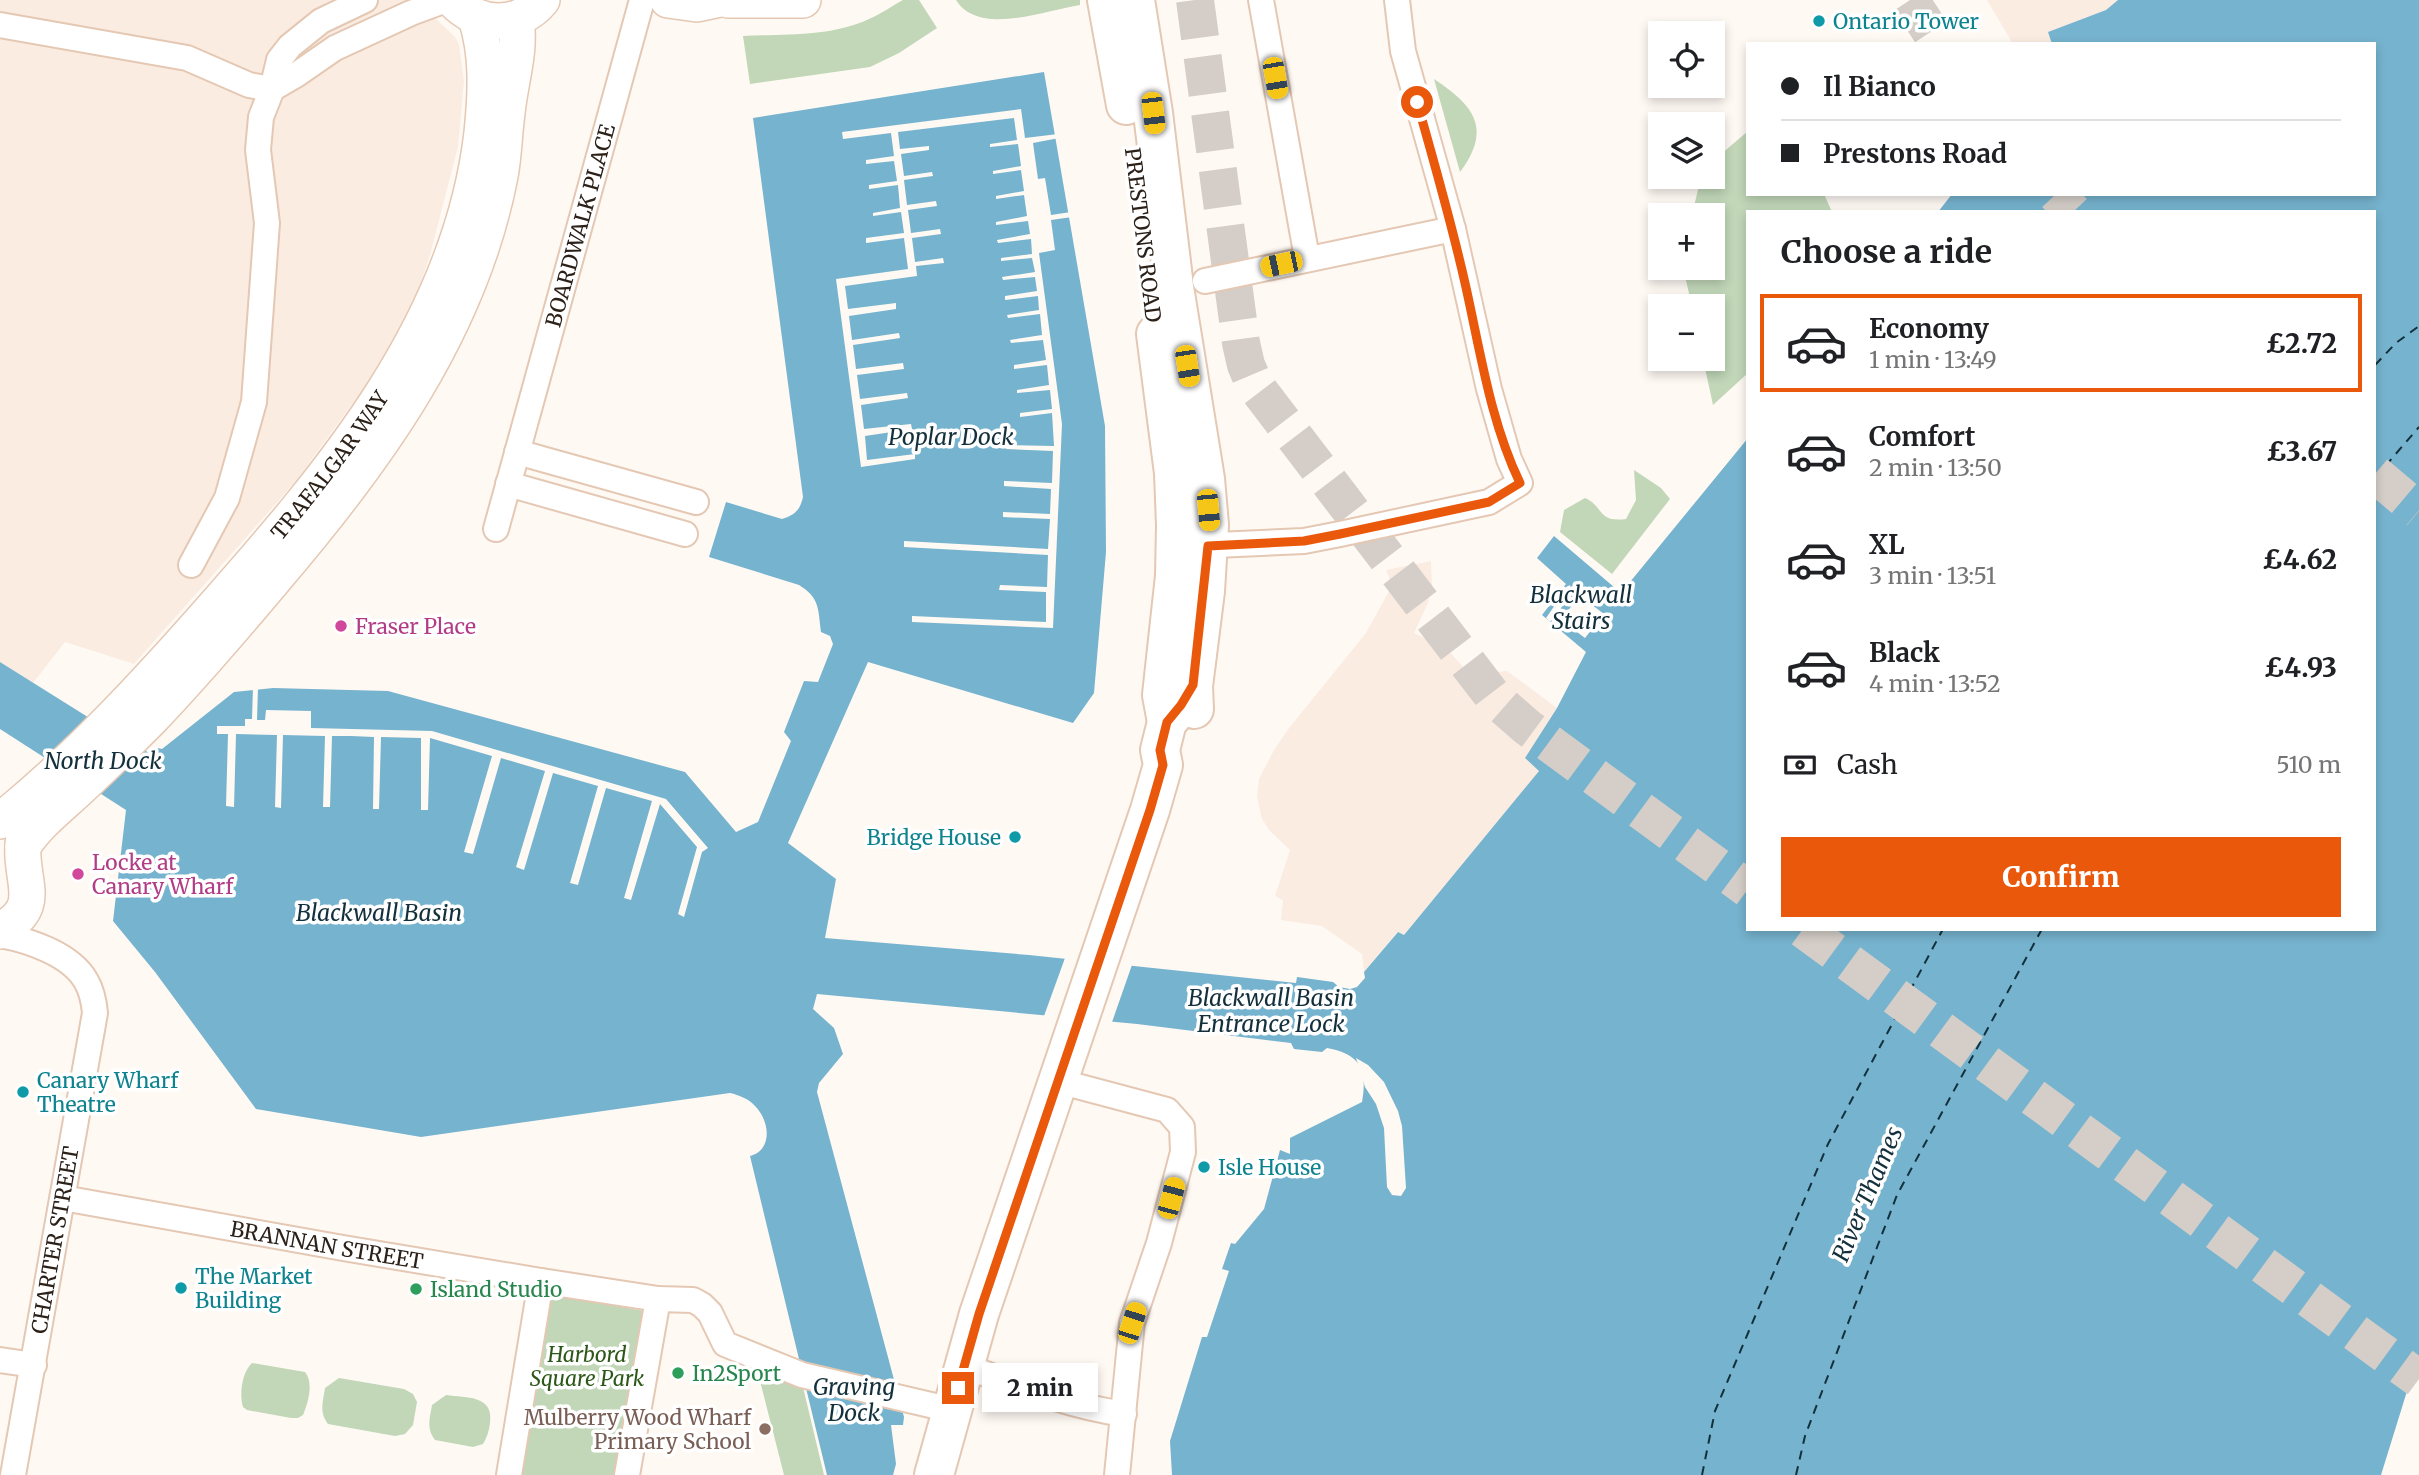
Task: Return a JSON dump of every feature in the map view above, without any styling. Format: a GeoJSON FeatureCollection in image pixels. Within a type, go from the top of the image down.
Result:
{"type":"FeatureCollection","features":[{"type":"Feature","properties":{"kind":"main road","name":"PRESTONS ROAD"},"geometry":{"type":"LineString","coordinates":[[1130,1],[1128,115],[1174,473],[1192,546],[1193,685],[1196,704],[1184,751],[1163,765]]}},
{"type":"Feature","properties":{"kind":"main road","name":"PRESTONS ROAD"},"geometry":{"type":"LineString","coordinates":[[934,1475],[964,1366],[1163,765],[1160,750],[1167,722],[1162,695],[1175,576],[1192,546]]}},
{"type":"Feature","properties":{"kind":"main road","name":"PRESTONS ROAD"},"geometry":{"type":"LineString","coordinates":[[1167,722],[1193,685]]}},
{"type":"Feature","properties":{"kind":"street"},"geometry":{"type":"LineString","coordinates":[[191,565],[227,498],[254,401],[267,223],[258,142],[261,117],[279,60],[290,46],[321,21],[365,0]]}},
{"type":"Feature","properties":{"kind":"street"},"geometry":{"type":"LineString","coordinates":[[0,25],[187,58],[249,85],[272,89],[335,48],[446,0]]}},
{"type":"Feature","properties":{"kind":"street","name":"BOARDWALK PLACE"},"geometry":{"type":"LineString","coordinates":[[496,529],[642,0]]}},
{"type":"Feature","properties":{"kind":"street"},"geometry":{"type":"LineString","coordinates":[[668,0],[697,4],[716,0]]}},
{"type":"Feature","properties":{"kind":"street"},"geometry":{"type":"LineString","coordinates":[[728,0],[803,0]]}},
{"type":"Feature","properties":{"kind":"street"},"geometry":{"type":"LineString","coordinates":[[1261,0],[1307,258]]}},
{"type":"Feature","properties":{"kind":"street"},"geometry":{"type":"LineString","coordinates":[[1192,546],[1304,541],[1489,502],[1520,483],[1509,459],[1489,389],[1453,229],[1403,51],[1397,0]]}},
{"type":"Feature","properties":{"kind":"street","name":"TRAFALGAR WAY"},"geometry":{"type":"LineString","coordinates":[[465,9],[495,22],[529,10]]}},
{"type":"Feature","properties":{"kind":"street","name":"TRAFALGAR WAY"},"geometry":{"type":"LineString","coordinates":[[138,711],[175,652],[271,542],[340,456],[373,410],[404,359],[435,298],[454,248],[478,164],[485,89],[482,36],[465,9]]}},
{"type":"Feature","properties":{"kind":"street","name":"TRAFALGAR WAY"},"geometry":{"type":"LineString","coordinates":[[12,845],[138,711],[219,645],[306,542],[372,457],[425,376],[456,315],[497,188],[517,46],[529,10]]}},
{"type":"Feature","properties":{"kind":"street"},"geometry":{"type":"LineString","coordinates":[[1205,281],[1453,229]]}},
{"type":"Feature","properties":{"kind":"street"},"geometry":{"type":"LineString","coordinates":[[517,452],[695,502]]}},
{"type":"Feature","properties":{"kind":"street"},"geometry":{"type":"LineString","coordinates":[[508,484],[685,534]]}},
{"type":"Feature","properties":{"kind":"street"},"geometry":{"type":"LineString","coordinates":[[0,933],[26,905],[29,889],[12,845]]}},
{"type":"Feature","properties":{"kind":"street","name":"CHARTER STREET"},"geometry":{"type":"LineString","coordinates":[[0,933],[42,946],[76,968],[85,978],[95,1013],[13,1475]]}},
{"type":"Feature","properties":{"kind":"street"},"geometry":{"type":"LineString","coordinates":[[1058,1081],[1167,1111],[1182,1127],[1183,1152],[1132,1323],[1117,1475]]}},
{"type":"Feature","properties":{"kind":"street","name":"BRANNAN STREET"},"geometry":{"type":"LineString","coordinates":[[63,1198],[342,1248],[658,1299],[693,1300],[709,1313],[725,1344],[802,1375],[952,1410]]}},
{"type":"Feature","properties":{"kind":"street"},"geometry":{"type":"LineString","coordinates":[[509,1475],[541,1280]]}},
{"type":"Feature","properties":{"kind":"street"},"geometry":{"type":"LineString","coordinates":[[627,1475],[658,1299]]}},
{"type":"Feature","properties":{"kind":"street"},"geometry":{"type":"LineString","coordinates":[[0,1360],[34,1365]]}},
{"type":"Feature","properties":{"kind":"street"},"geometry":{"type":"LineString","coordinates":[[964,1366],[1050,1397],[1124,1415]]}},
{"type":"Feature","properties":{"kind":"shaded area"},"geometry":{"type":"Polygon","coordinates":[[[0,0],[422,0],[428,11],[459,44],[464,81],[458,147],[430,255],[414,303],[391,349],[363,389],[296,481],[134,664],[65,642],[33,683],[0,662],[0,0]]]}},
{"type":"Feature","properties":{"kind":"shaded area"},"geometry":{"type":"Polygon","coordinates":[[[1987,0],[2118,0],[2106,10],[2048,32],[2051,42],[2012,42],[1987,0]]]}},
{"type":"Feature","properties":{"kind":"shaded area"},"geometry":{"type":"Polygon","coordinates":[[[1431,561],[1432,587],[1428,603],[1414,633],[1446,648],[1475,680],[1491,672],[1507,671],[1557,708],[1525,758],[1539,771],[1403,936],[1397,932],[1364,972],[1362,954],[1322,926],[1281,920],[1283,900],[1275,896],[1290,850],[1269,830],[1262,819],[1257,797],[1259,779],[1289,728],[1366,633],[1389,591],[1386,570],[1431,561]]]}},
{"type":"Feature","properties":{"kind":"green space"},"geometry":{"type":"Polygon","coordinates":[[[903,0],[919,0],[937,28],[899,53],[870,67],[750,84],[743,36],[807,34],[839,29],[873,17],[903,0]]]}},
{"type":"Feature","properties":{"kind":"green space"},"geometry":{"type":"Polygon","coordinates":[[[956,0],[1080,0],[1080,5],[996,19],[980,17],[967,11],[956,0]]]}},
{"type":"Feature","properties":{"kind":"green space"},"geometry":{"type":"Polygon","coordinates":[[[1434,79],[1459,98],[1474,119],[1477,130],[1475,143],[1460,172],[1434,79]]]}},
{"type":"Feature","properties":{"kind":"green space"},"geometry":{"type":"Polygon","coordinates":[[[1746,133],[1746,196],[1825,196],[1831,210],[1746,210],[1746,375],[1713,405],[1706,371],[1725,371],[1725,294],[1689,294],[1686,280],[1725,280],[1725,203],[1695,203],[1698,189],[1725,189],[1725,151],[1746,133]]]}},
{"type":"Feature","properties":{"kind":"green space"},"geometry":{"type":"Polygon","coordinates":[[[1634,470],[1661,488],[1670,499],[1612,574],[1560,532],[1564,510],[1585,498],[1610,519],[1626,519],[1636,500],[1634,470]]]}},
{"type":"Feature","properties":{"kind":"green space","name":"Harbord Square Park"},"geometry":{"type":"Polygon","coordinates":[[[546,1294],[650,1312],[620,1475],[516,1475],[546,1294]]]}},
{"type":"Feature","properties":{"kind":"green space"},"geometry":{"type":"Polygon","coordinates":[[[252,1363],[305,1372],[310,1387],[303,1415],[291,1418],[243,1407],[242,1384],[252,1363]]]}},
{"type":"Feature","properties":{"kind":"green space"},"geometry":{"type":"Polygon","coordinates":[[[759,1377],[802,1383],[824,1475],[784,1475],[759,1377]]]}},
{"type":"Feature","properties":{"kind":"green space"},"geometry":{"type":"Polygon","coordinates":[[[339,1378],[404,1389],[413,1394],[417,1402],[413,1425],[405,1434],[395,1436],[328,1424],[323,1411],[325,1388],[339,1378]]]}},
{"type":"Feature","properties":{"kind":"green space"},"geometry":{"type":"Polygon","coordinates":[[[446,1395],[477,1400],[488,1407],[490,1423],[483,1444],[473,1447],[435,1440],[430,1427],[432,1405],[446,1395]]]}},
{"type":"Feature","properties":{"kind":"water"},"geometry":{"type":"Polygon","coordinates":[[[2118,0],[2419,0],[2419,1361],[2381,1475],[1172,1475],[1170,1441],[1202,1337],[1207,1337],[1229,1271],[1222,1269],[1231,1243],[1235,1244],[1264,1209],[1280,1150],[1290,1154],[1290,1138],[1362,1102],[1364,1080],[1359,1065],[1347,1054],[1338,1051],[1327,1048],[1322,1052],[1294,1049],[1291,1043],[1137,1024],[817,994],[813,1009],[834,1028],[843,1054],[819,1083],[817,1092],[904,1417],[903,1425],[891,1425],[896,1464],[893,1475],[827,1475],[750,1156],[763,1148],[767,1134],[764,1119],[753,1104],[730,1093],[421,1137],[256,1109],[155,972],[113,921],[126,810],[0,729],[0,662],[151,754],[158,748],[162,749],[234,692],[273,688],[388,691],[685,772],[736,832],[758,822],[791,741],[784,732],[804,681],[818,682],[833,644],[830,636],[821,632],[814,600],[799,585],[709,557],[726,502],[782,519],[796,511],[803,497],[753,118],[1044,72],[1105,426],[1106,552],[1094,693],[1073,723],[868,662],[788,843],[836,879],[825,938],[1029,955],[1296,983],[1297,977],[1333,982],[1339,987],[1350,989],[1357,987],[1365,978],[1364,972],[1398,932],[1404,935],[1539,771],[1525,758],[1557,708],[1586,652],[1542,615],[1566,584],[1537,558],[1554,536],[1621,593],[1746,440],[1746,931],[2376,931],[2376,210],[1940,210],[1950,196],[2376,196],[2376,42],[2051,42],[2048,32],[2106,10],[2118,0]]]}},
{"type":"Feature","properties":{"kind":"pier"},"geometry":{"type":"Polygon","coordinates":[[[1021,109],[1025,138],[1058,134],[1059,138],[1033,143],[1038,179],[1045,178],[1051,215],[1071,212],[1072,217],[1051,220],[1055,250],[1039,253],[1062,424],[1053,628],[912,622],[912,616],[1046,622],[1046,592],[999,590],[1000,585],[1047,587],[1048,555],[904,547],[904,541],[1048,549],[1050,519],[1003,517],[1003,512],[1050,514],[1051,489],[1004,486],[1004,481],[1052,483],[1053,451],[1006,449],[1006,445],[1054,446],[1052,413],[1020,417],[1020,413],[1052,409],[1050,390],[1017,393],[1017,390],[1049,385],[1047,365],[1014,369],[1014,365],[1046,360],[1043,340],[1011,343],[1010,340],[1042,335],[1040,314],[1008,318],[1007,315],[1039,310],[1038,296],[1005,300],[1005,296],[1037,291],[1035,277],[1003,280],[1002,277],[1035,272],[1032,258],[1001,261],[1001,258],[1032,254],[1031,239],[998,243],[997,240],[1030,234],[1028,221],[996,225],[996,222],[1027,216],[1024,195],[996,199],[996,196],[1024,191],[1021,170],[993,174],[993,171],[1021,166],[1018,144],[990,147],[990,144],[1017,140],[1014,118],[898,132],[900,149],[929,146],[929,150],[901,154],[904,176],[932,172],[933,176],[904,180],[907,205],[936,201],[937,206],[908,210],[911,233],[940,229],[941,234],[912,238],[915,262],[943,258],[944,263],[916,266],[917,276],[845,286],[848,309],[896,303],[896,309],[849,316],[852,340],[899,333],[900,338],[853,345],[856,369],[903,363],[904,369],[857,375],[860,399],[907,393],[908,398],[861,405],[864,429],[911,424],[912,429],[865,436],[867,460],[915,454],[915,459],[861,467],[836,279],[908,269],[904,238],[866,243],[866,238],[904,233],[901,212],[873,216],[873,213],[900,208],[898,185],[869,189],[869,185],[897,181],[894,161],[866,164],[866,160],[894,156],[891,133],[843,139],[842,132],[1021,109]]]}},
{"type":"Feature","properties":{"kind":"pier"},"geometry":{"type":"Polygon","coordinates":[[[1570,585],[1571,597],[1576,600],[1579,595],[1604,614],[1585,638],[1561,620],[1573,604],[1568,599],[1550,622],[1546,618],[1564,592],[1562,589],[1570,585]]]}},
{"type":"Feature","properties":{"kind":"pier"},"geometry":{"type":"Polygon","coordinates":[[[253,687],[258,687],[257,720],[265,720],[266,710],[311,711],[311,728],[432,731],[666,799],[708,848],[702,852],[684,917],[678,914],[697,847],[660,804],[631,900],[624,898],[652,801],[606,788],[578,885],[570,883],[598,786],[553,773],[524,870],[516,867],[545,771],[501,758],[473,854],[464,852],[492,756],[430,738],[428,810],[421,810],[421,738],[381,737],[379,809],[373,809],[374,737],[351,736],[332,736],[330,807],[323,807],[325,736],[283,735],[281,808],[275,807],[277,735],[236,734],[234,807],[226,806],[228,734],[217,734],[217,726],[245,726],[245,719],[252,719],[253,687]]]}},
{"type":"Feature","properties":{"kind":"pier"},"geometry":{"type":"Polygon","coordinates":[[[1065,958],[1133,962],[1111,1025],[1044,1016],[1065,958]]]}},
{"type":"Feature","properties":{"kind":"pier"},"geometry":{"type":"Polygon","coordinates":[[[1356,1058],[1368,1065],[1384,1082],[1398,1111],[1402,1126],[1406,1188],[1401,1196],[1392,1195],[1387,1187],[1384,1128],[1376,1104],[1365,1087],[1356,1058]]]}},
{"type":"Feature","properties":{"kind":"ferry route"},"geometry":{"type":"LineString","coordinates":[[2376,364],[2396,343],[2419,326]]}},
{"type":"Feature","properties":{"kind":"ferry route"},"geometry":{"type":"LineString","coordinates":[[2376,477],[2419,427]]}},
{"type":"Feature","properties":{"kind":"ferry route"},"geometry":{"type":"LineString","coordinates":[[1702,1475],[1715,1411],[1828,1144],[1942,931]]}},
{"type":"Feature","properties":{"kind":"ferry route"},"geometry":{"type":"LineString","coordinates":[[1796,1475],[1805,1436],[1897,1195],[2041,931]]}},
{"type":"Feature","properties":{"kind":"tunnel"},"geometry":{"type":"LineString","coordinates":[[1195,0],[1241,343],[1254,384],[1495,699],[1527,727],[1746,888]]}},
{"type":"Feature","properties":{"kind":"tunnel"},"geometry":{"type":"LineString","coordinates":[[1910,0],[1938,42]]}},
{"type":"Feature","properties":{"kind":"tunnel"},"geometry":{"type":"LineString","coordinates":[[2058,196],[2071,210]]}},
{"type":"Feature","properties":{"kind":"tunnel"},"geometry":{"type":"LineString","coordinates":[[2376,475],[2419,511]]}},
{"type":"Feature","properties":{"kind":"tunnel"},"geometry":{"type":"LineString","coordinates":[[1806,931],[2419,1379]]}},
{"type":"Feature","properties":{"kind":"place","name":"Ontario Tower"},"geometry":{"type":"Point","coordinates":[1819,21]}},
{"type":"Feature","properties":{"kind":"place","name":"Fraser Place"},"geometry":{"type":"Point","coordinates":[341,626]}},
{"type":"Feature","properties":{"kind":"place","name":"Bridge House"},"geometry":{"type":"Point","coordinates":[1015,837]}},
{"type":"Feature","properties":{"kind":"place","name":"Locke at Canary Wharf"},"geometry":{"type":"Point","coordinates":[78,874]}},
{"type":"Feature","properties":{"kind":"place","name":"Canary Wharf Theatre"},"geometry":{"type":"Point","coordinates":[23,1092]}},
{"type":"Feature","properties":{"kind":"place","name":"Isle House"},"geometry":{"type":"Point","coordinates":[1204,1167]}},
{"type":"Feature","properties":{"kind":"place","name":"The Market Building"},"geometry":{"type":"Point","coordinates":[181,1288]}},
{"type":"Feature","properties":{"kind":"place","name":"Island Studio"},"geometry":{"type":"Point","coordinates":[416,1289]}},
{"type":"Feature","properties":{"kind":"place","name":"In2Sport"},"geometry":{"type":"Point","coordinates":[678,1373]}},
{"type":"Feature","properties":{"kind":"place","name":"Mulberry Wood Wharf Primary School"},"geometry":{"type":"Point","coordinates":[765,1429]}},
{"type":"Feature","properties":{"kind":"route"},"geometry":{"type":"LineString","coordinates":[[958,1388],[979,1314],[1150,810],[1163,765],[1160,750],[1167,722],[1193,685],[1208,546],[1304,541],[1340,534],[1489,502],[1520,483],[1509,459],[1489,389],[1453,229],[1417,102]]}},
{"type":"Feature","properties":{"kind":"water label","name":"Poplar Dock"},"geometry":{"type":"Point","coordinates":[951,436]}},
{"type":"Feature","properties":{"kind":"water label","name":"Blackwall Stairs"},"geometry":{"type":"Point","coordinates":[1581,607]}},
{"type":"Feature","properties":{"kind":"water label","name":"North Dock"},"geometry":{"type":"Point","coordinates":[103,760]}},
{"type":"Feature","properties":{"kind":"water label","name":"Blackwall Basin"},"geometry":{"type":"Point","coordinates":[379,912]}},
{"type":"Feature","properties":{"kind":"water label","name":"Blackwall Basin Entrance Lock"},"geometry":{"type":"Point","coordinates":[1271,1010]}},
{"type":"Feature","properties":{"kind":"water label","name":"River Thames"},"geometry":{"type":"Point","coordinates":[1867,1194]}},
{"type":"Feature","properties":{"kind":"water label","name":"Graving Dock"},"geometry":{"type":"Point","coordinates":[854,1399]}}]}
